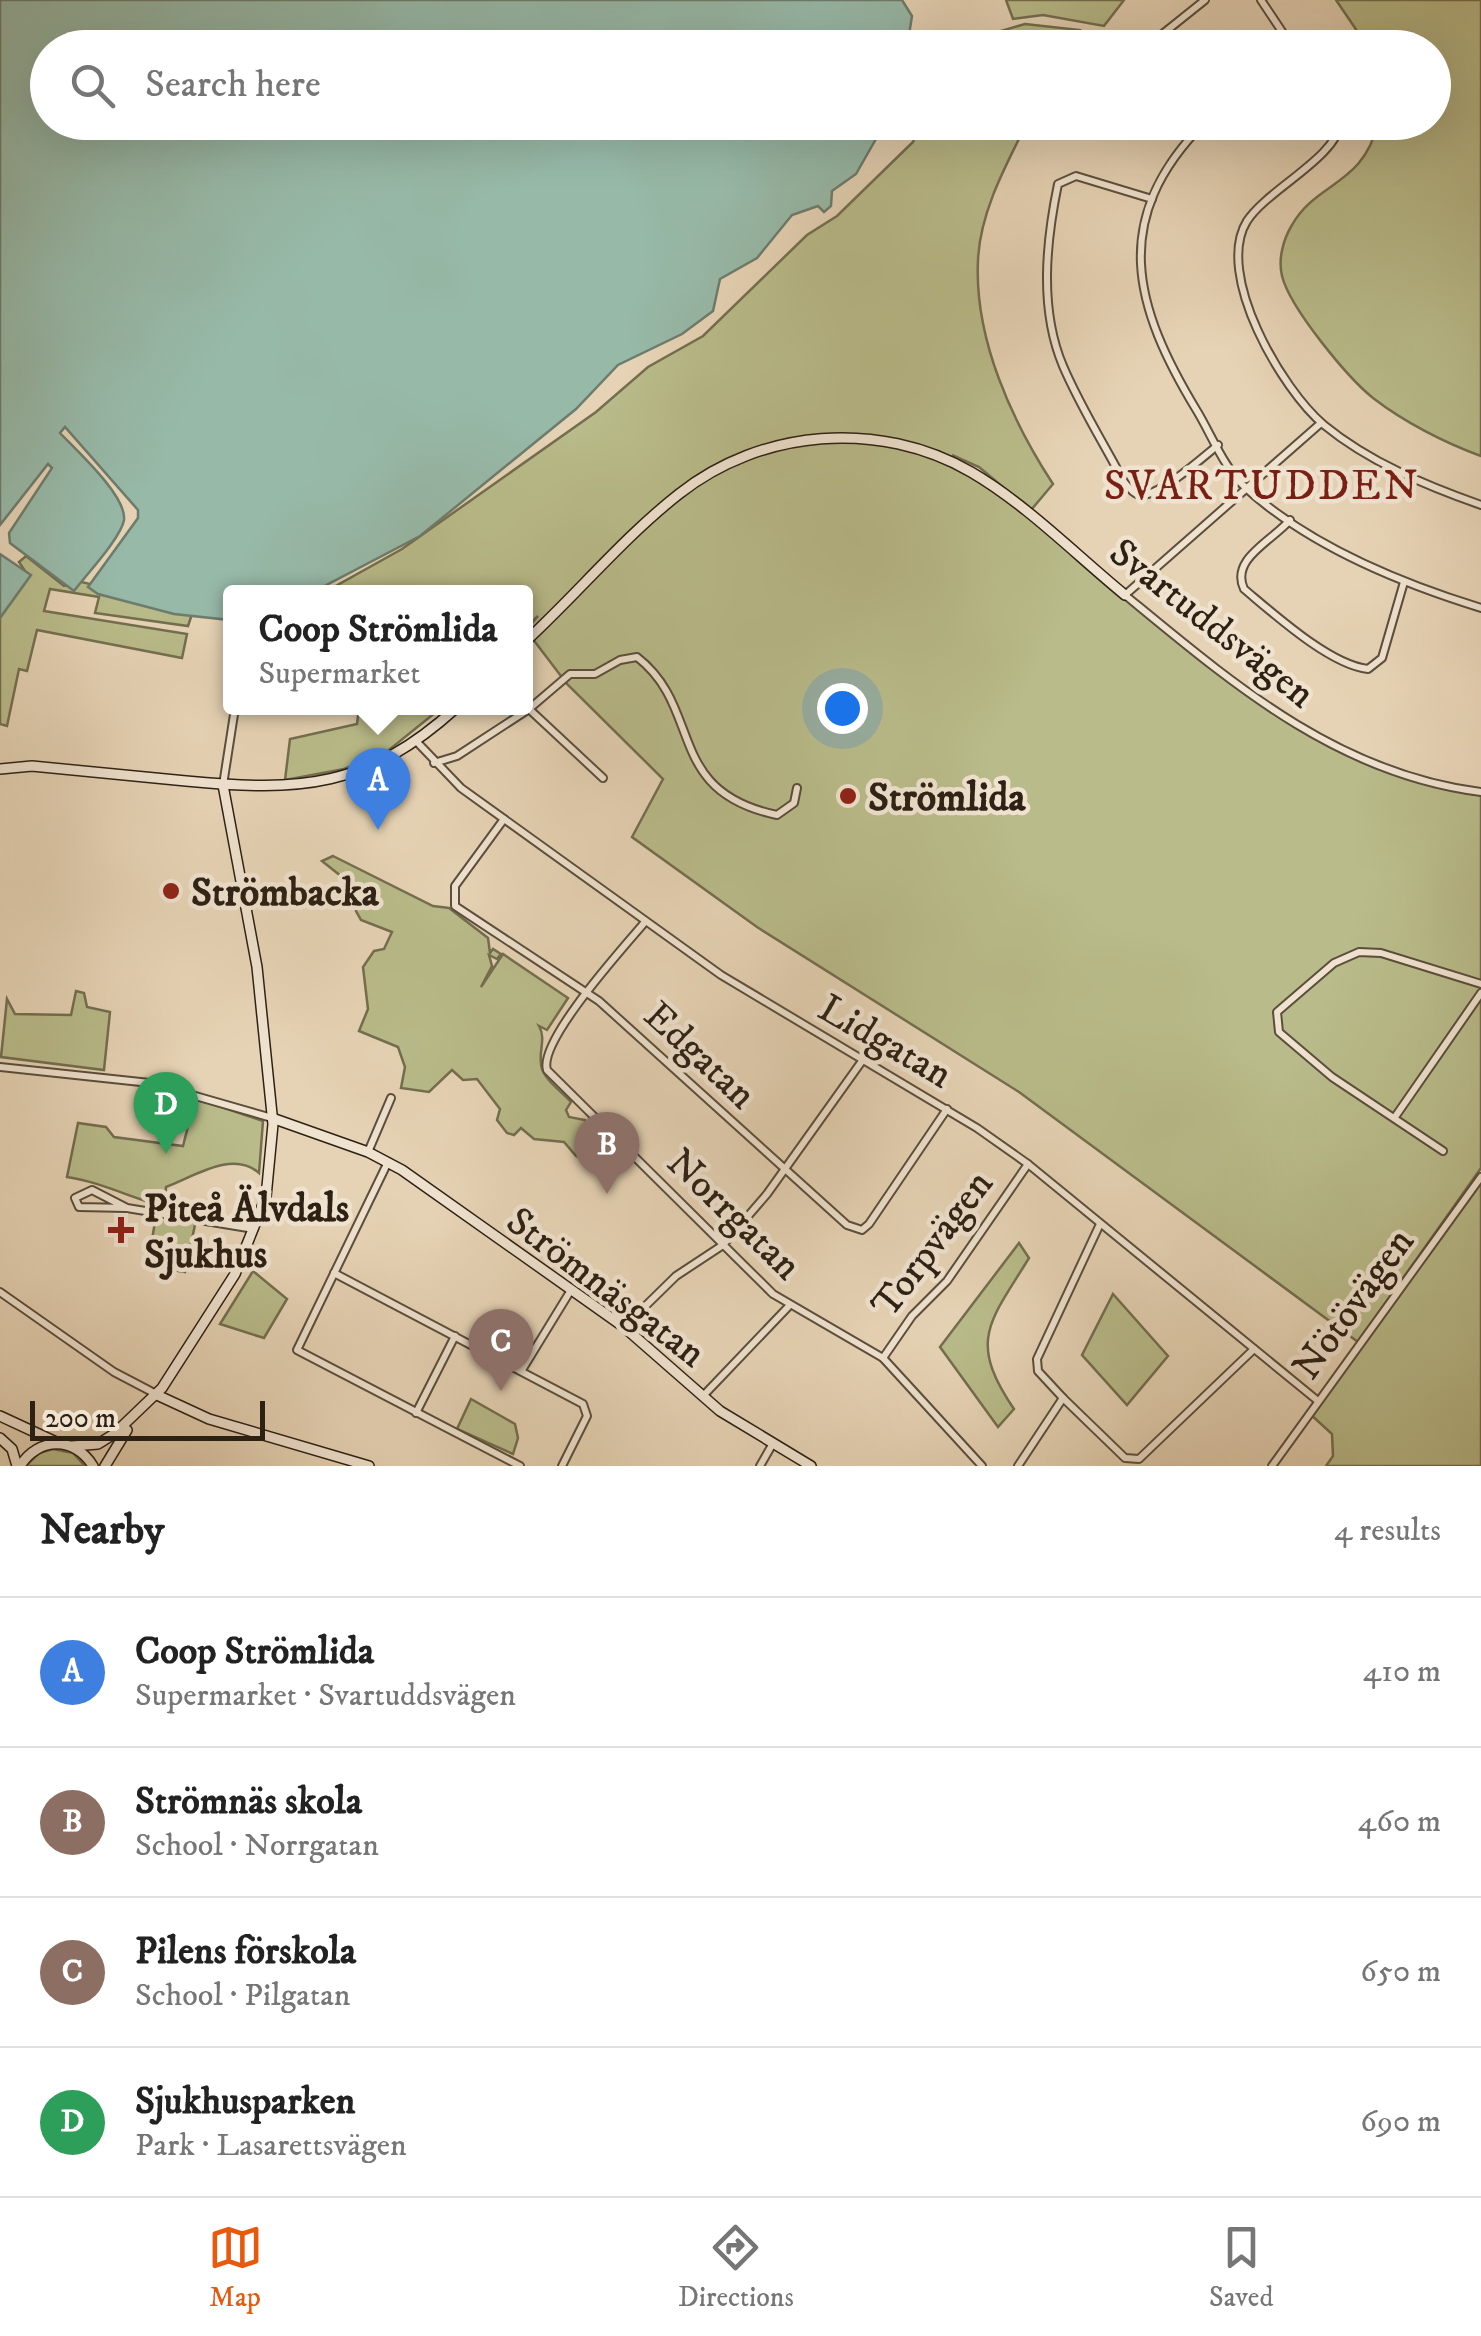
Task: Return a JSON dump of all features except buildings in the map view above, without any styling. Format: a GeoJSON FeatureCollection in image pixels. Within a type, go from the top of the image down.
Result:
{"type":"FeatureCollection","features":[{"type":"Feature","properties":{"kind":"street"},"geometry":{"type":"LineString","coordinates":[[1168,30],[1205,0]]}},
{"type":"Feature","properties":{"kind":"street"},"geometry":{"type":"LineString","coordinates":[[1261,0],[1281,30]]}},
{"type":"Feature","properties":{"kind":"street"},"geometry":{"type":"LineString","coordinates":[[1189,140],[1152,199],[1142,246],[1147,314],[1167,360],[1218,446],[1244,487],[1290,520],[1404,582],[1481,608]]}},
{"type":"Feature","properties":{"kind":"street"},"geometry":{"type":"LineString","coordinates":[[1334,140],[1255,210],[1245,224],[1236,260],[1249,314],[1321,422],[1388,466],[1481,505]]}},
{"type":"Feature","properties":{"kind":"street"},"geometry":{"type":"LineString","coordinates":[[1152,199],[1076,176],[1058,184],[1046,255],[1056,343],[1062,365],[1124,482],[1135,493],[1144,495],[1157,488],[1218,446]]}},
{"type":"Feature","properties":{"kind":"street"},"geometry":{"type":"LineString","coordinates":[[1124,595],[1321,422]]}},
{"type":"Feature","properties":{"kind":"street","name":"Svartuddsvägen"},"geometry":{"type":"LineString","coordinates":[[533,634],[694,482],[769,447],[823,438],[909,446],[972,472],[1243,692],[1296,728],[1392,770],[1481,792]]}},
{"type":"Feature","properties":{"kind":"street"},"geometry":{"type":"LineString","coordinates":[[1290,520],[1244,562],[1240,579],[1244,590],[1297,632],[1352,665],[1368,670],[1382,658],[1404,582]]}},
{"type":"Feature","properties":{"kind":"street"},"geometry":{"type":"LineString","coordinates":[[533,707],[570,674],[595,674],[620,660],[637,658],[656,678],[695,760],[716,790],[751,810],[777,815],[794,803],[797,788]]}},
{"type":"Feature","properties":{"kind":"street"},"geometry":{"type":"LineString","coordinates":[[533,713],[603,778]]}},
{"type":"Feature","properties":{"kind":"street"},"geometry":{"type":"LineString","coordinates":[[105,1466],[226,1292],[255,1230],[269,1182],[272,1118],[252,926],[223,785],[234,715]]}},
{"type":"Feature","properties":{"kind":"street"},"geometry":{"type":"LineString","coordinates":[[0,769],[32,766],[270,788],[316,784],[368,769],[417,742],[448,715]]}},
{"type":"Feature","properties":{"kind":"street"},"geometry":{"type":"LineString","coordinates":[[434,763],[457,756],[522,715]]}},
{"type":"Feature","properties":{"kind":"street","name":"Lidgatan"},"geometry":{"type":"LineString","coordinates":[[417,742],[434,763],[504,818],[766,1006],[947,1109],[1028,1164],[1318,1400]]}},
{"type":"Feature","properties":{"kind":"street","name":"Edgatan"},"geometry":{"type":"LineString","coordinates":[[504,818],[456,886],[455,906],[587,992],[847,1225],[862,1230],[947,1109]]}},
{"type":"Feature","properties":{"kind":"street","name":"Norrgatan"},"geometry":{"type":"LineString","coordinates":[[645,922],[587,992],[546,1053],[546,1070],[789,1307],[883,1358],[982,1466]]}},
{"type":"Feature","properties":{"kind":"street"},"geometry":{"type":"LineString","coordinates":[[1443,1150],[1332,1077],[1280,1032],[1280,1007],[1334,962],[1359,952],[1381,952],[1481,984]]}},
{"type":"Feature","properties":{"kind":"street"},"geometry":{"type":"LineString","coordinates":[[1395,1117],[1481,993]]}},
{"type":"Feature","properties":{"kind":"street"},"geometry":{"type":"LineString","coordinates":[[624,1327],[676,1276],[723,1244],[783,1170],[862,1060]]}},
{"type":"Feature","properties":{"kind":"street","name":"Strömnäsgatan"},"geometry":{"type":"LineString","coordinates":[[0,1066],[150,1083],[272,1118],[368,1152],[572,1290],[624,1327],[703,1396],[811,1466]]}},
{"type":"Feature","properties":{"kind":"street"},"geometry":{"type":"LineString","coordinates":[[368,1152],[391,1098]]}},
{"type":"Feature","properties":{"kind":"street"},"geometry":{"type":"LineString","coordinates":[[388,1162],[297,1350],[520,1466]]}},
{"type":"Feature","properties":{"kind":"street","name":"Torpvägen"},"geometry":{"type":"LineString","coordinates":[[883,1358],[912,1316],[947,1281],[1028,1164]]}},
{"type":"Feature","properties":{"kind":"street","name":"Nötövägen"},"geometry":{"type":"LineString","coordinates":[[1272,1466],[1481,1177]]}},
{"type":"Feature","properties":{"kind":"street"},"geometry":{"type":"LineString","coordinates":[[126,1208],[92,1190],[75,1198],[79,1207],[88,1209],[126,1208],[194,1216],[255,1230]]}},
{"type":"Feature","properties":{"kind":"street"},"geometry":{"type":"LineString","coordinates":[[1100,1224],[1037,1360],[1038,1371],[1125,1458],[1134,1461],[1254,1349]]}},
{"type":"Feature","properties":{"kind":"street"},"geometry":{"type":"LineString","coordinates":[[334,1273],[586,1407],[586,1416],[562,1466]]}},
{"type":"Feature","properties":{"kind":"street"},"geometry":{"type":"LineString","coordinates":[[522,1370],[572,1290]]}},
{"type":"Feature","properties":{"kind":"street"},"geometry":{"type":"LineString","coordinates":[[0,1292],[114,1372],[208,1419],[370,1466]]}},
{"type":"Feature","properties":{"kind":"street"},"geometry":{"type":"LineString","coordinates":[[703,1396],[789,1307]]}},
{"type":"Feature","properties":{"kind":"street"},"geometry":{"type":"LineString","coordinates":[[416,1413],[455,1336]]}},
{"type":"Feature","properties":{"kind":"street"},"geometry":{"type":"LineString","coordinates":[[1018,1466],[1063,1398]]}},
{"type":"Feature","properties":{"kind":"street"},"geometry":{"type":"LineString","coordinates":[[0,1416],[67,1445],[92,1466]]}},
{"type":"Feature","properties":{"kind":"street"},"geometry":{"type":"LineString","coordinates":[[0,1438],[12,1449],[18,1466],[33,1450],[103,1442],[136,1418]]}},
{"type":"Feature","properties":{"kind":"street"},"geometry":{"type":"LineString","coordinates":[[760,1466],[772,1444]]}},
{"type":"Feature","properties":{"kind":"green space"},"geometry":{"type":"Polygon","coordinates":[[[1006,0],[1124,0],[1104,26],[1043,15],[1013,19],[1006,0]]]}},
{"type":"Feature","properties":{"kind":"green space"},"geometry":{"type":"Polygon","coordinates":[[[1336,0],[1481,0],[1481,456],[1411,423],[1373,398],[1307,323],[1282,276],[1282,250],[1292,225],[1314,199],[1351,171],[1372,140],[1451,140],[1451,30],[1356,30],[1336,0]]]}},
{"type":"Feature","properties":{"kind":"green space"},"geometry":{"type":"Polygon","coordinates":[[[1025,24],[1080,30],[1004,30],[1025,24]]]}},
{"type":"Feature","properties":{"kind":"green space"},"geometry":{"type":"Polygon","coordinates":[[[1019,140],[995,189],[984,224],[978,290],[999,378],[1023,434],[1053,484],[1031,510],[979,467],[952,455],[1197,657],[1259,703],[1326,742],[1400,772],[1481,790],[1481,1168],[1358,1342],[1019,1092],[757,927],[632,837],[663,779],[567,684],[533,639],[533,622],[538,616],[533,621],[533,585],[338,585],[402,549],[596,412],[648,367],[703,336],[807,235],[837,216],[913,142],[1019,140]]]}},
{"type":"Feature","properties":{"kind":"green space"},"geometry":{"type":"Polygon","coordinates":[[[26,556],[64,586],[82,582],[193,611],[188,626],[95,613],[99,597],[50,589],[44,611],[187,634],[182,658],[37,630],[27,671],[19,669],[7,726],[0,724],[0,606],[25,571],[19,562],[26,556]]]}},
{"type":"Feature","properties":{"kind":"green space"},"geometry":{"type":"Polygon","coordinates":[[[358,715],[432,715],[384,754],[344,769],[285,780],[290,739],[357,724],[358,715]]]}},
{"type":"Feature","properties":{"kind":"green space"},"geometry":{"type":"Polygon","coordinates":[[[333,856],[433,906],[449,908],[488,938],[490,953],[493,949],[501,954],[497,959],[489,955],[492,966],[481,987],[503,954],[568,998],[547,1030],[539,1026],[542,1069],[571,1102],[566,1110],[569,1117],[585,1120],[601,1148],[586,1160],[576,1156],[564,1142],[534,1139],[521,1128],[514,1135],[507,1133],[497,1120],[500,1109],[477,1079],[463,1080],[452,1070],[429,1092],[401,1088],[405,1067],[398,1047],[359,1031],[368,1009],[363,967],[374,951],[384,949],[392,932],[361,920],[356,911],[361,892],[322,861],[333,856]]]}},
{"type":"Feature","properties":{"kind":"green space"},"geometry":{"type":"Polygon","coordinates":[[[76,991],[84,993],[87,1007],[110,1012],[104,1070],[1,1057],[7,999],[15,1014],[71,1015],[76,991]]]}},
{"type":"Feature","properties":{"kind":"green space"},"geometry":{"type":"Polygon","coordinates":[[[195,1098],[263,1121],[259,1173],[238,1164],[201,1172],[166,1187],[165,1207],[67,1177],[78,1123],[106,1127],[114,1137],[183,1146],[195,1098]]]}},
{"type":"Feature","properties":{"kind":"green space"},"geometry":{"type":"Polygon","coordinates":[[[1481,1182],[1481,1466],[1326,1466],[1333,1456],[1332,1434],[1308,1412],[1481,1182]]]}},
{"type":"Feature","properties":{"kind":"green space"},"geometry":{"type":"Polygon","coordinates":[[[156,1216],[196,1220],[185,1272],[159,1268],[162,1258],[150,1251],[156,1216]]]}},
{"type":"Feature","properties":{"kind":"green space"},"geometry":{"type":"Polygon","coordinates":[[[1019,1243],[1029,1258],[989,1332],[991,1365],[1014,1409],[998,1427],[940,1347],[1019,1243]]]}},
{"type":"Feature","properties":{"kind":"green space"},"geometry":{"type":"Polygon","coordinates":[[[253,1271],[287,1299],[264,1338],[220,1324],[253,1271]]]}},
{"type":"Feature","properties":{"kind":"green space"},"geometry":{"type":"Polygon","coordinates":[[[1113,1294],[1168,1356],[1127,1405],[1082,1355],[1113,1294]]]}},
{"type":"Feature","properties":{"kind":"green space"},"geometry":{"type":"Polygon","coordinates":[[[471,1399],[515,1424],[518,1438],[513,1454],[457,1429],[471,1399]]]}},
{"type":"Feature","properties":{"kind":"green space"},"geometry":{"type":"Polygon","coordinates":[[[53,1449],[73,1453],[85,1466],[26,1466],[39,1453],[53,1449]]]}},
{"type":"Feature","properties":{"kind":"shaded area"},"geometry":{"type":"Polygon","coordinates":[[[0,0],[902,0],[912,16],[910,30],[30,30],[30,140],[875,140],[856,174],[832,191],[831,206],[824,212],[818,206],[792,215],[757,258],[720,279],[713,311],[682,334],[618,365],[576,409],[420,536],[326,585],[223,585],[223,619],[174,614],[98,594],[88,587],[138,518],[138,510],[65,427],[60,433],[118,499],[124,520],[116,537],[74,591],[10,543],[9,533],[52,468],[48,464],[0,525],[0,0]]]}},
{"type":"Feature","properties":{"kind":"shaded area"},"geometry":{"type":"Polygon","coordinates":[[[0,554],[31,575],[0,618],[0,554]]]}},
{"type":"Feature","properties":{"kind":"place","name":"Strömlida"},"geometry":{"type":"Point","coordinates":[848,796]}},
{"type":"Feature","properties":{"kind":"place","name":"Coop Strömlida"},"geometry":{"type":"Point","coordinates":[378,830]}},
{"type":"Feature","properties":{"kind":"place","name":"Strömbacka"},"geometry":{"type":"Point","coordinates":[171,891]}},
{"type":"Feature","properties":{"kind":"place","name":"Sjukhusparken"},"geometry":{"type":"Point","coordinates":[166,1154]}},
{"type":"Feature","properties":{"kind":"place","name":"Strömnäs skola"},"geometry":{"type":"Point","coordinates":[607,1194]}},
{"type":"Feature","properties":{"kind":"place","name":"Piteå Älvdals Sjukhus"},"geometry":{"type":"Point","coordinates":[121,1230]}},
{"type":"Feature","properties":{"kind":"place","name":"Pilens förskola"},"geometry":{"type":"Point","coordinates":[501,1391]}},
{"type":"Feature","properties":{"kind":"district","name":"SVARTUDDEN"},"geometry":{"type":"Point","coordinates":[1262,484]}}]}
